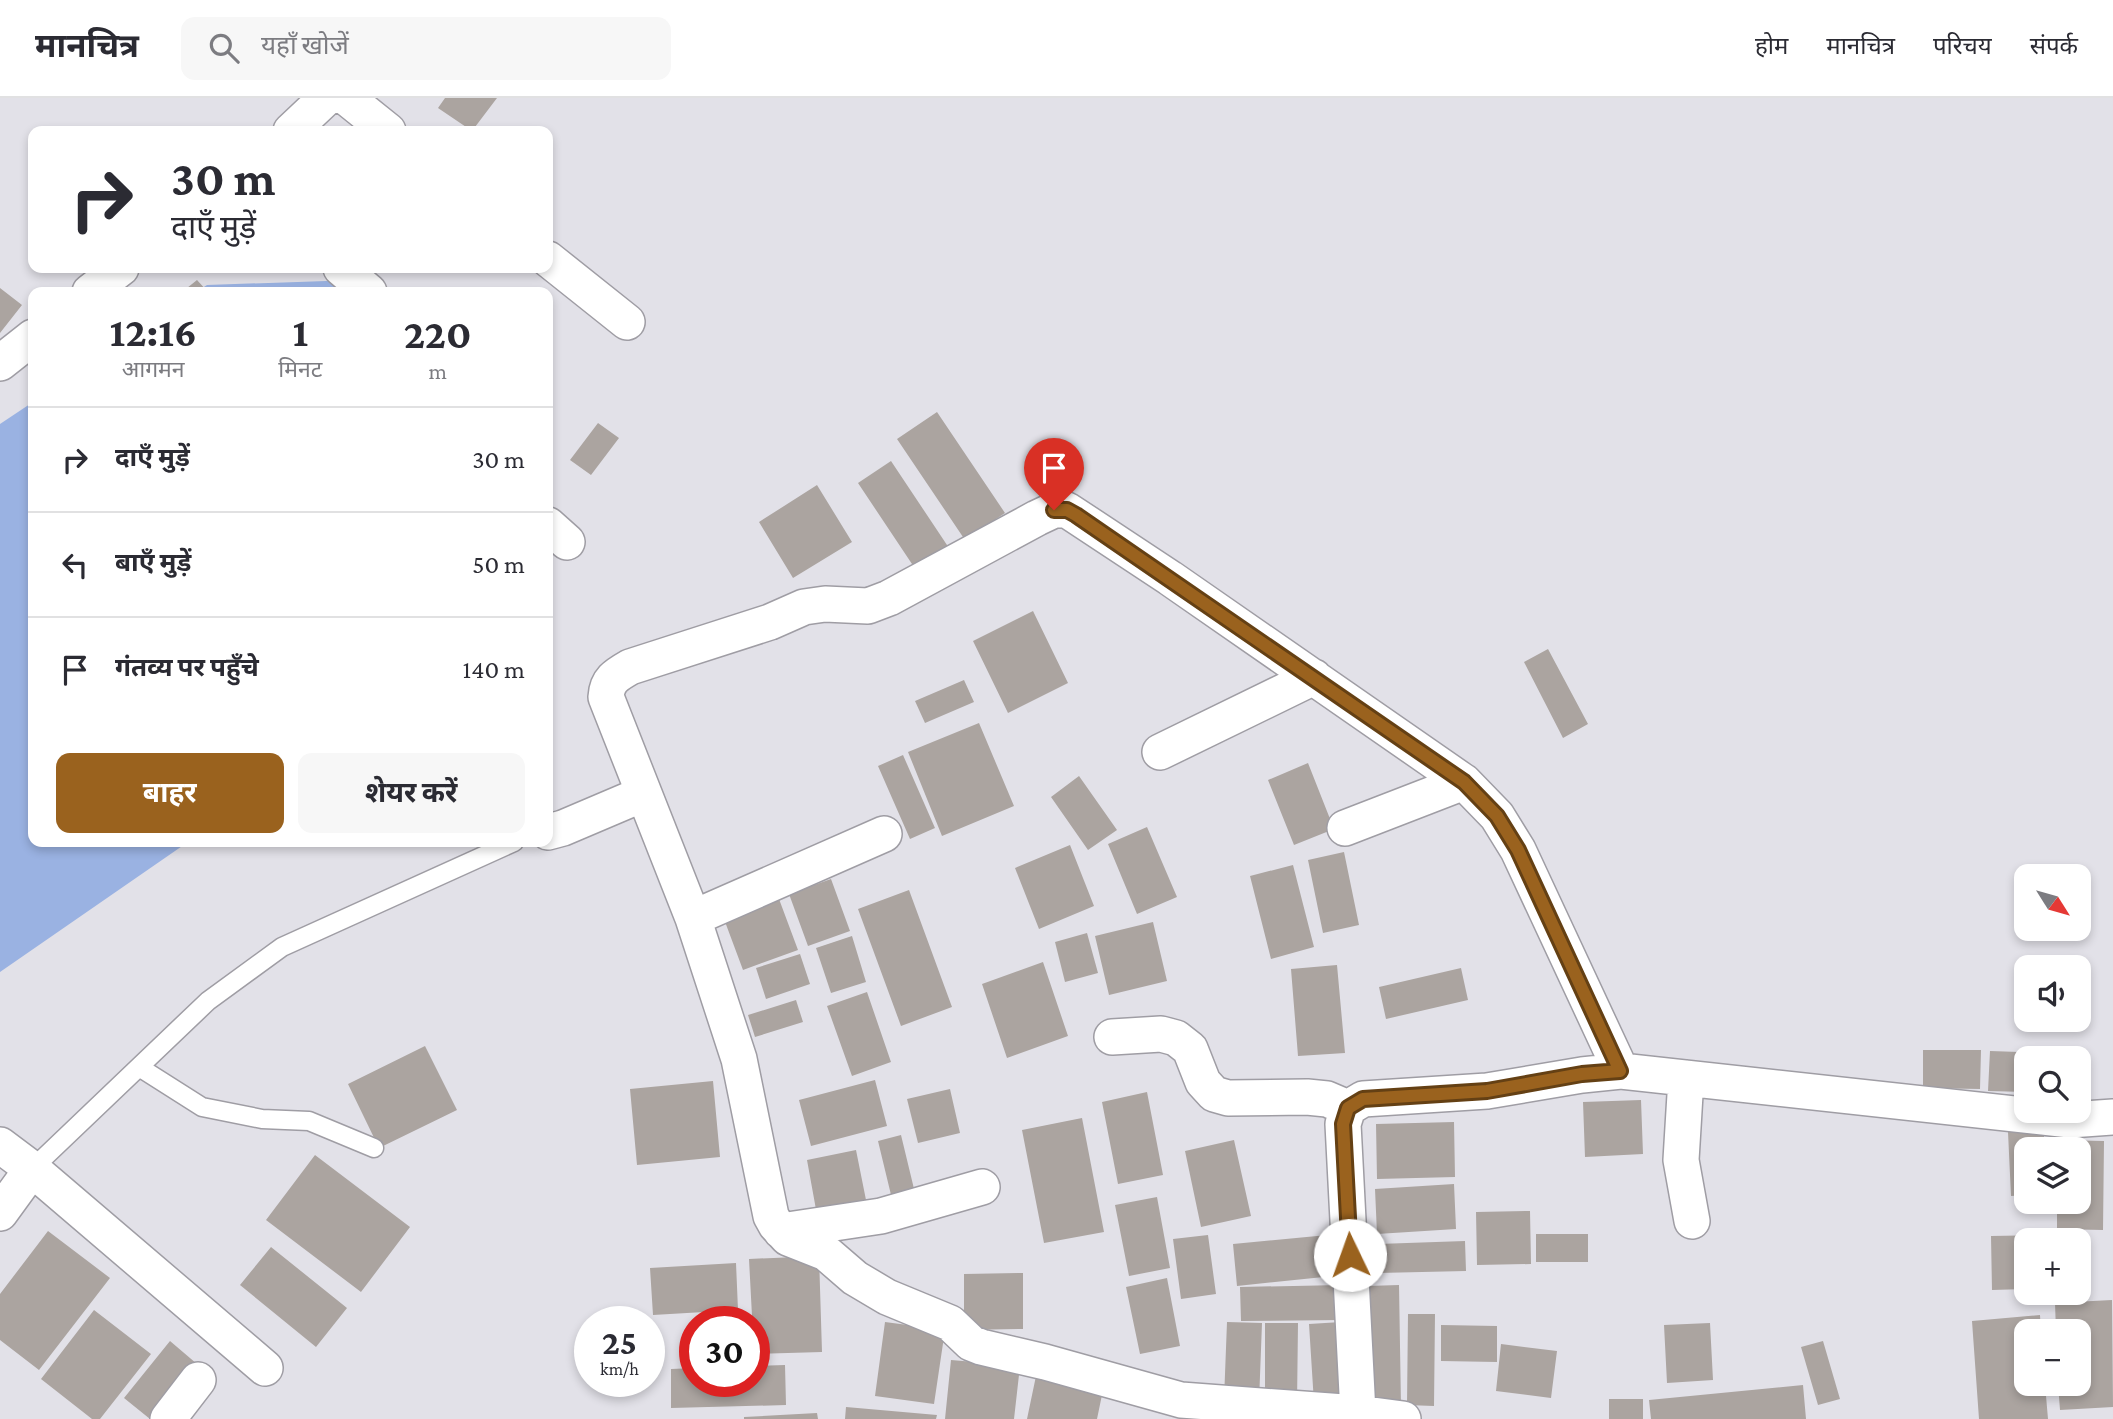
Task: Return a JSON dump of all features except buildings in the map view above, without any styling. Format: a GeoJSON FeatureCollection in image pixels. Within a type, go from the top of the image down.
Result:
{"type":"FeatureCollection","features":[{"type":"Feature","properties":{"kind":"street"},"geometry":{"type":"LineString","coordinates":[[296,126],[326,98]]}},
{"type":"Feature","properties":{"kind":"street"},"geometry":{"type":"LineString","coordinates":[[347,98],[382,126]]}},
{"type":"Feature","properties":{"kind":"street"},"geometry":{"type":"LineString","coordinates":[[553,263],[627,322]]}},
{"type":"Feature","properties":{"kind":"street"},"geometry":{"type":"LineString","coordinates":[[96,287],[115,273]]}},
{"type":"Feature","properties":{"kind":"street"},"geometry":{"type":"LineString","coordinates":[[347,273],[363,287]]}},
{"type":"Feature","properties":{"kind":"street"},"geometry":{"type":"LineString","coordinates":[[0,363],[28,341]]}},
{"type":"Feature","properties":{"kind":"street"},"geometry":{"type":"LineString","coordinates":[[1404,1419],[1181,1400],[981,1346],[971,1343],[950,1323],[887,1297],[855,1278],[826,1253],[788,1238],[771,1216],[739,1059],[693,918],[606,697],[607,687],[618,674],[630,667],[770,622],[804,607],[825,604],[869,606],[889,598],[1054,510],[1067,510],[1464,782],[1497,816],[1518,850],[1620,1071]]}},
{"type":"Feature","properties":{"kind":"street"},"geometry":{"type":"LineString","coordinates":[[1160,752],[1314,677]]}},
{"type":"Feature","properties":{"kind":"street"},"geometry":{"type":"LineString","coordinates":[[1345,828],[1464,782]]}},
{"type":"Feature","properties":{"kind":"street"},"geometry":{"type":"LineString","coordinates":[[553,831],[643,794]]}},
{"type":"Feature","properties":{"kind":"street"},"geometry":{"type":"LineString","coordinates":[[693,918],[884,834]]}},
{"type":"Feature","properties":{"kind":"street"},"geometry":{"type":"LineString","coordinates":[[1112,1037],[1161,1034],[1176,1038],[1189,1049],[1203,1082],[1214,1094],[1228,1098],[1327,1099],[1348,1108]]}},
{"type":"Feature","properties":{"kind":"street"},"geometry":{"type":"LineString","coordinates":[[1358,1413],[1343,1124],[1348,1108],[1363,1099],[1487,1091],[1582,1074],[1620,1071],[2070,1120],[2113,1117]]}},
{"type":"Feature","properties":{"kind":"street"},"geometry":{"type":"LineString","coordinates":[[1686,1078],[1681,1160],[1692,1221]]}},
{"type":"Feature","properties":{"kind":"street"},"geometry":{"type":"LineString","coordinates":[[0,1145],[32,1169],[265,1368]]}},
{"type":"Feature","properties":{"kind":"street"},"geometry":{"type":"LineString","coordinates":[[0,1213],[32,1169]]}},
{"type":"Feature","properties":{"kind":"street"},"geometry":{"type":"LineString","coordinates":[[781,1231],[881,1216],[982,1187]]}},
{"type":"Feature","properties":{"kind":"street"},"geometry":{"type":"LineString","coordinates":[[168,1419],[198,1380]]}},
{"type":"Feature","properties":{"kind":"lane"},"geometry":{"type":"LineString","coordinates":[[32,1169],[208,1001],[282,947],[338,919],[503,847]]}},
{"type":"Feature","properties":{"kind":"lane"},"geometry":{"type":"LineString","coordinates":[[138,1067],[202,1107],[262,1119],[309,1121],[374,1148]]}},
{"type":"Feature","properties":{"kind":"water"},"geometry":{"type":"Polygon","coordinates":[[[355,280],[359,287],[204,287],[355,280]]]}},
{"type":"Feature","properties":{"kind":"water"},"geometry":{"type":"Polygon","coordinates":[[[28,405],[28,847],[181,847],[0,972],[0,424],[28,405]]]}},
{"type":"Feature","properties":{"kind":"route"},"geometry":{"type":"LineString","coordinates":[[1054,510],[1067,510],[1076,515],[1464,782],[1497,816],[1518,850],[1620,1071],[1582,1074],[1487,1091],[1363,1099],[1348,1108],[1343,1124],[1350,1255]]}}]}
